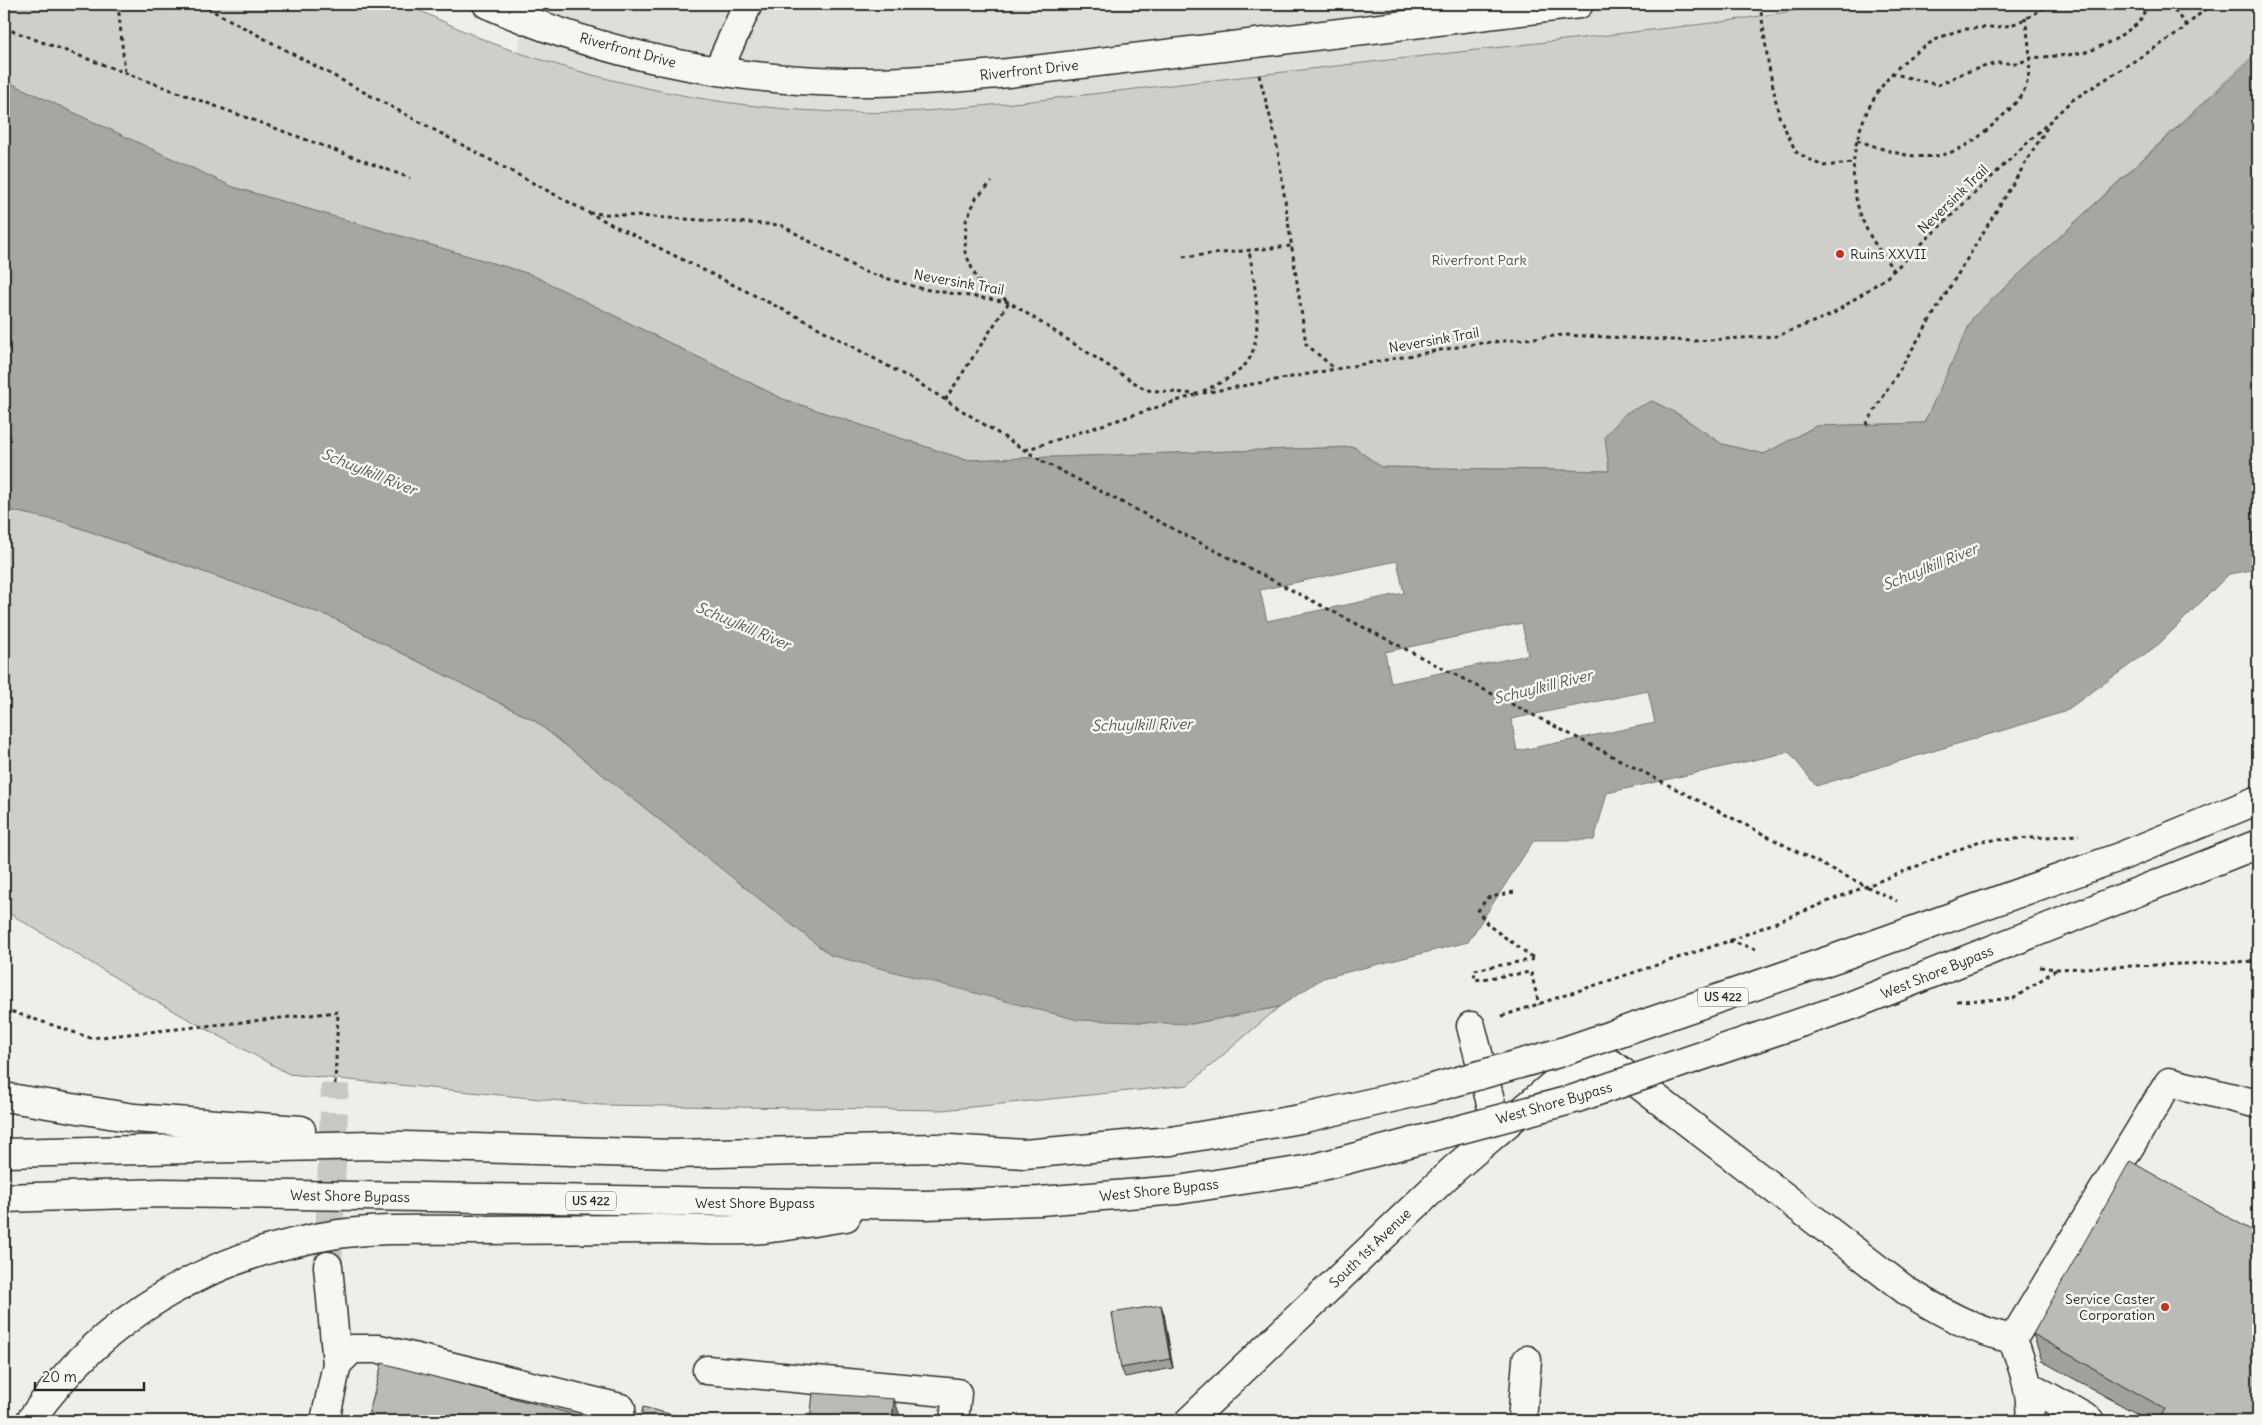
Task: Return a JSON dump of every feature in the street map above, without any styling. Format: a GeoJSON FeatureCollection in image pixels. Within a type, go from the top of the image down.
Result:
{"type":"FeatureCollection","features":[{"type":"Feature","properties":{"kind":"main road","name":"Riverfront Drive"},"geometry":{"type":"LineString","coordinates":[[487,4],[554,30],[632,54],[750,75],[844,82],[917,81],[1008,73],[1579,4]]}},
{"type":"Feature","properties":{"kind":"main road"},"geometry":{"type":"LineString","coordinates":[[718,70],[748,4]]}},
{"type":"Feature","properties":{"kind":"main road","name":"US 422"},"geometry":{"type":"LineString","coordinates":[[4,1153],[371,1145],[673,1154],[935,1148],[1024,1154],[1171,1141],[1300,1119],[1426,1090],[1562,1052],[1830,961],[2122,856],[2258,800]]}},
{"type":"Feature","properties":{"kind":"main road","name":"West Shore Bypass"},"geometry":{"type":"LineString","coordinates":[[4,1198],[162,1193],[925,1205],[1040,1201],[1178,1190],[1311,1169],[1574,1099],[1850,1006],[2258,844]]}},
{"type":"Feature","properties":{"kind":"main road"},"geometry":{"type":"LineString","coordinates":[[1471,1026],[1498,1131]]}},
{"type":"Feature","properties":{"kind":"main road","name":"South 1st Avenue"},"geometry":{"type":"LineString","coordinates":[[1189,1421],[1454,1169],[1557,1081],[1612,1064],[1908,1292],[1954,1320],[1988,1334],[2013,1339]]}},
{"type":"Feature","properties":{"kind":"main road"},"geometry":{"type":"LineString","coordinates":[[2030,1421],[2032,1408],[2028,1385],[2013,1339],[2168,1082],[2258,1104]]}},
{"type":"Feature","properties":{"kind":"main road"},"geometry":{"type":"LineString","coordinates":[[4,1097],[134,1118],[372,1134],[557,1150]]}},
{"type":"Feature","properties":{"kind":"main road"},"geometry":{"type":"LineString","coordinates":[[30,1421],[53,1388],[84,1355],[101,1339],[144,1308],[185,1283],[232,1262],[309,1239],[375,1230],[762,1229],[925,1205]]}},
{"type":"Feature","properties":{"kind":"main road"},"geometry":{"type":"LineString","coordinates":[[325,1421],[337,1364],[328,1266]]}},
{"type":"Feature","properties":{"kind":"main road"},"geometry":{"type":"LineString","coordinates":[[337,1364],[352,1349],[380,1349],[621,1408]]}},
{"type":"Feature","properties":{"kind":"main road"},"geometry":{"type":"LineString","coordinates":[[1522,1421],[1527,1360]]}},
{"type":"Feature","properties":{"kind":"main road"},"geometry":{"type":"LineString","coordinates":[[707,1370],[958,1393],[954,1421]]}},
{"type":"Feature","properties":{"kind":"main road"},"geometry":{"type":"LineString","coordinates":[[2028,1385],[2091,1421]]}},
{"type":"Feature","properties":{"kind":"path"},"geometry":{"type":"LineString","coordinates":[[118,4],[125,73]]}},
{"type":"Feature","properties":{"kind":"path"},"geometry":{"type":"LineString","coordinates":[[200,4],[589,213],[806,321],[945,400],[1042,461],[1821,864],[1899,902]]}},
{"type":"Feature","properties":{"kind":"path"},"geometry":{"type":"LineString","coordinates":[[1760,4],[1768,62],[1779,116],[1796,152],[1822,166],[1853,163]]}},
{"type":"Feature","properties":{"kind":"path"},"geometry":{"type":"LineString","coordinates":[[1894,271],[1866,230],[1857,199],[1853,163],[1870,101],[1891,73],[1917,50],[1958,31],[2008,25],[2050,4]]}},
{"type":"Feature","properties":{"kind":"path"},"geometry":{"type":"LineString","coordinates":[[1891,73],[1938,85],[1963,73],[1997,64],[2018,63],[2031,58],[2090,51],[2114,40],[2139,23],[2148,4]]}},
{"type":"Feature","properties":{"kind":"path"},"geometry":{"type":"LineString","coordinates":[[2169,4],[2186,25]]}},
{"type":"Feature","properties":{"kind":"path","name":"Neversink Trail"},"geometry":{"type":"LineString","coordinates":[[589,213],[781,224],[862,271],[923,289],[1009,302],[1146,390],[1198,394],[1474,344],[1564,336],[1693,341],[1777,336],[1831,315],[1894,271],[2071,101],[2186,25],[2212,4]]}},
{"type":"Feature","properties":{"kind":"path"},"geometry":{"type":"LineString","coordinates":[[1858,140],[1885,150],[1915,157],[1940,156],[1966,147],[1992,127],[2015,104],[2027,84],[2031,58],[2025,18]]}},
{"type":"Feature","properties":{"kind":"path"},"geometry":{"type":"LineString","coordinates":[[4,28],[410,178]]}},
{"type":"Feature","properties":{"kind":"path"},"geometry":{"type":"LineString","coordinates":[[1251,44],[1276,140],[1306,344],[1336,370]]}},
{"type":"Feature","properties":{"kind":"path"},"geometry":{"type":"LineString","coordinates":[[1866,425],[2051,121]]}},
{"type":"Feature","properties":{"kind":"path"},"geometry":{"type":"LineString","coordinates":[[945,400],[1009,302],[977,280],[965,252],[966,222],[976,198],[992,182]]}},
{"type":"Feature","properties":{"kind":"path"},"geometry":{"type":"LineString","coordinates":[[1183,257],[1291,246]]}},
{"type":"Feature","properties":{"kind":"path"},"geometry":{"type":"LineString","coordinates":[[1024,450],[1198,394],[1229,379],[1247,363],[1257,335],[1256,290],[1249,251]]}},
{"type":"Feature","properties":{"kind":"path"},"geometry":{"type":"LineString","coordinates":[[1471,1026],[1729,941],[1980,841],[2083,835]]}},
{"type":"Feature","properties":{"kind":"path"},"geometry":{"type":"LineString","coordinates":[[1514,892],[1487,898],[1478,911],[1488,925],[1535,959],[1474,970],[1475,980],[1531,972],[1538,1005]]}},
{"type":"Feature","properties":{"kind":"path"},"geometry":{"type":"LineString","coordinates":[[2039,967],[2057,969],[2258,961]]}},
{"type":"Feature","properties":{"kind":"path"},"geometry":{"type":"LineString","coordinates":[[4,1010],[91,1038],[338,1012],[335,1084]]}},
{"type":"Feature","properties":{"kind":"shaded area"},"geometry":{"type":"Polygon","coordinates":[[[527,4],[1838,4],[1721,22],[1013,103],[900,112],[830,111],[751,106],[614,82],[518,53],[527,4]]]}},
{"type":"Feature","properties":{"kind":"green space","name":"Riverfront Park"},"geometry":{"type":"Polygon","coordinates":[[[4,4],[405,4],[505,48],[612,80],[660,91],[755,106],[852,112],[942,110],[1013,103],[1721,22],[1838,4],[2258,4],[2258,51],[1974,317],[1924,423],[1816,426],[1764,454],[1722,444],[1678,414],[1652,401],[1610,471],[1381,467],[1354,447],[966,460],[783,399],[530,274],[233,187],[4,80],[4,4]]]}},
{"type":"Feature","properties":{"kind":"green space"},"geometry":{"type":"Polygon","coordinates":[[[4,509],[60,521],[331,617],[535,721],[831,955],[1191,1024],[1279,1007],[1188,1085],[942,1110],[601,1105],[289,1074],[139,992],[4,910],[4,509]]]}},
{"type":"Feature","properties":{"kind":"water","name":"Schuylkill River"},"geometry":{"type":"Polygon","coordinates":[[[2258,53],[2258,569],[2229,574],[2159,644],[2064,712],[1816,786],[1789,752],[1607,793],[1594,840],[1534,840],[1468,942],[1323,978],[1279,1007],[1191,1024],[1078,1020],[830,955],[535,721],[331,617],[60,521],[4,509],[4,80],[233,187],[530,274],[783,399],[966,460],[1354,447],[1381,467],[1609,471],[1605,436],[1626,413],[1652,401],[1678,414],[1722,444],[1764,454],[1816,426],[1924,423],[1973,317],[2258,53]],[[1397,561],[1260,590],[1267,621],[1404,593],[1397,561]],[[1522,623],[1385,652],[1391,683],[1528,655],[1522,623]],[[1648,691],[1511,719],[1517,751],[1655,723],[1648,691]]]}},
{"type":"Feature","properties":{"kind":"building","name":"Service Caster Corporation"},"geometry":{"type":"Polygon","coordinates":[[[2130,1161],[2258,1234],[2258,1421],[2158,1421],[2165,1409],[2033,1334],[2130,1161]]]}},
{"type":"Feature","properties":{"kind":"building"},"geometry":{"type":"Polygon","coordinates":[[[1161,1305],[1170,1359],[1121,1368],[1112,1313],[1161,1305]]]}},
{"type":"Feature","properties":{"kind":"building"},"geometry":{"type":"Polygon","coordinates":[[[382,1363],[599,1421],[367,1421],[382,1363]]]}},
{"type":"Feature","properties":{"kind":"building"},"geometry":{"type":"Polygon","coordinates":[[[813,1393],[894,1399],[892,1421],[810,1421],[813,1393]]]}},
{"type":"Feature","properties":{"kind":"building"},"geometry":{"type":"Polygon","coordinates":[[[643,1407],[681,1417],[680,1421],[640,1421],[643,1407]]]}},
{"type":"Feature","properties":{"kind":"tunnel"},"geometry":{"type":"LineString","coordinates":[[328,1266],[335,1084]]}},
{"type":"Feature","properties":{"kind":"place","name":"Ruins XXVII"},"geometry":{"type":"Point","coordinates":[1840,254]}},
{"type":"Feature","properties":{"kind":"place","name":"Service Caster Corporation"},"geometry":{"type":"Point","coordinates":[2165,1307]}}]}
